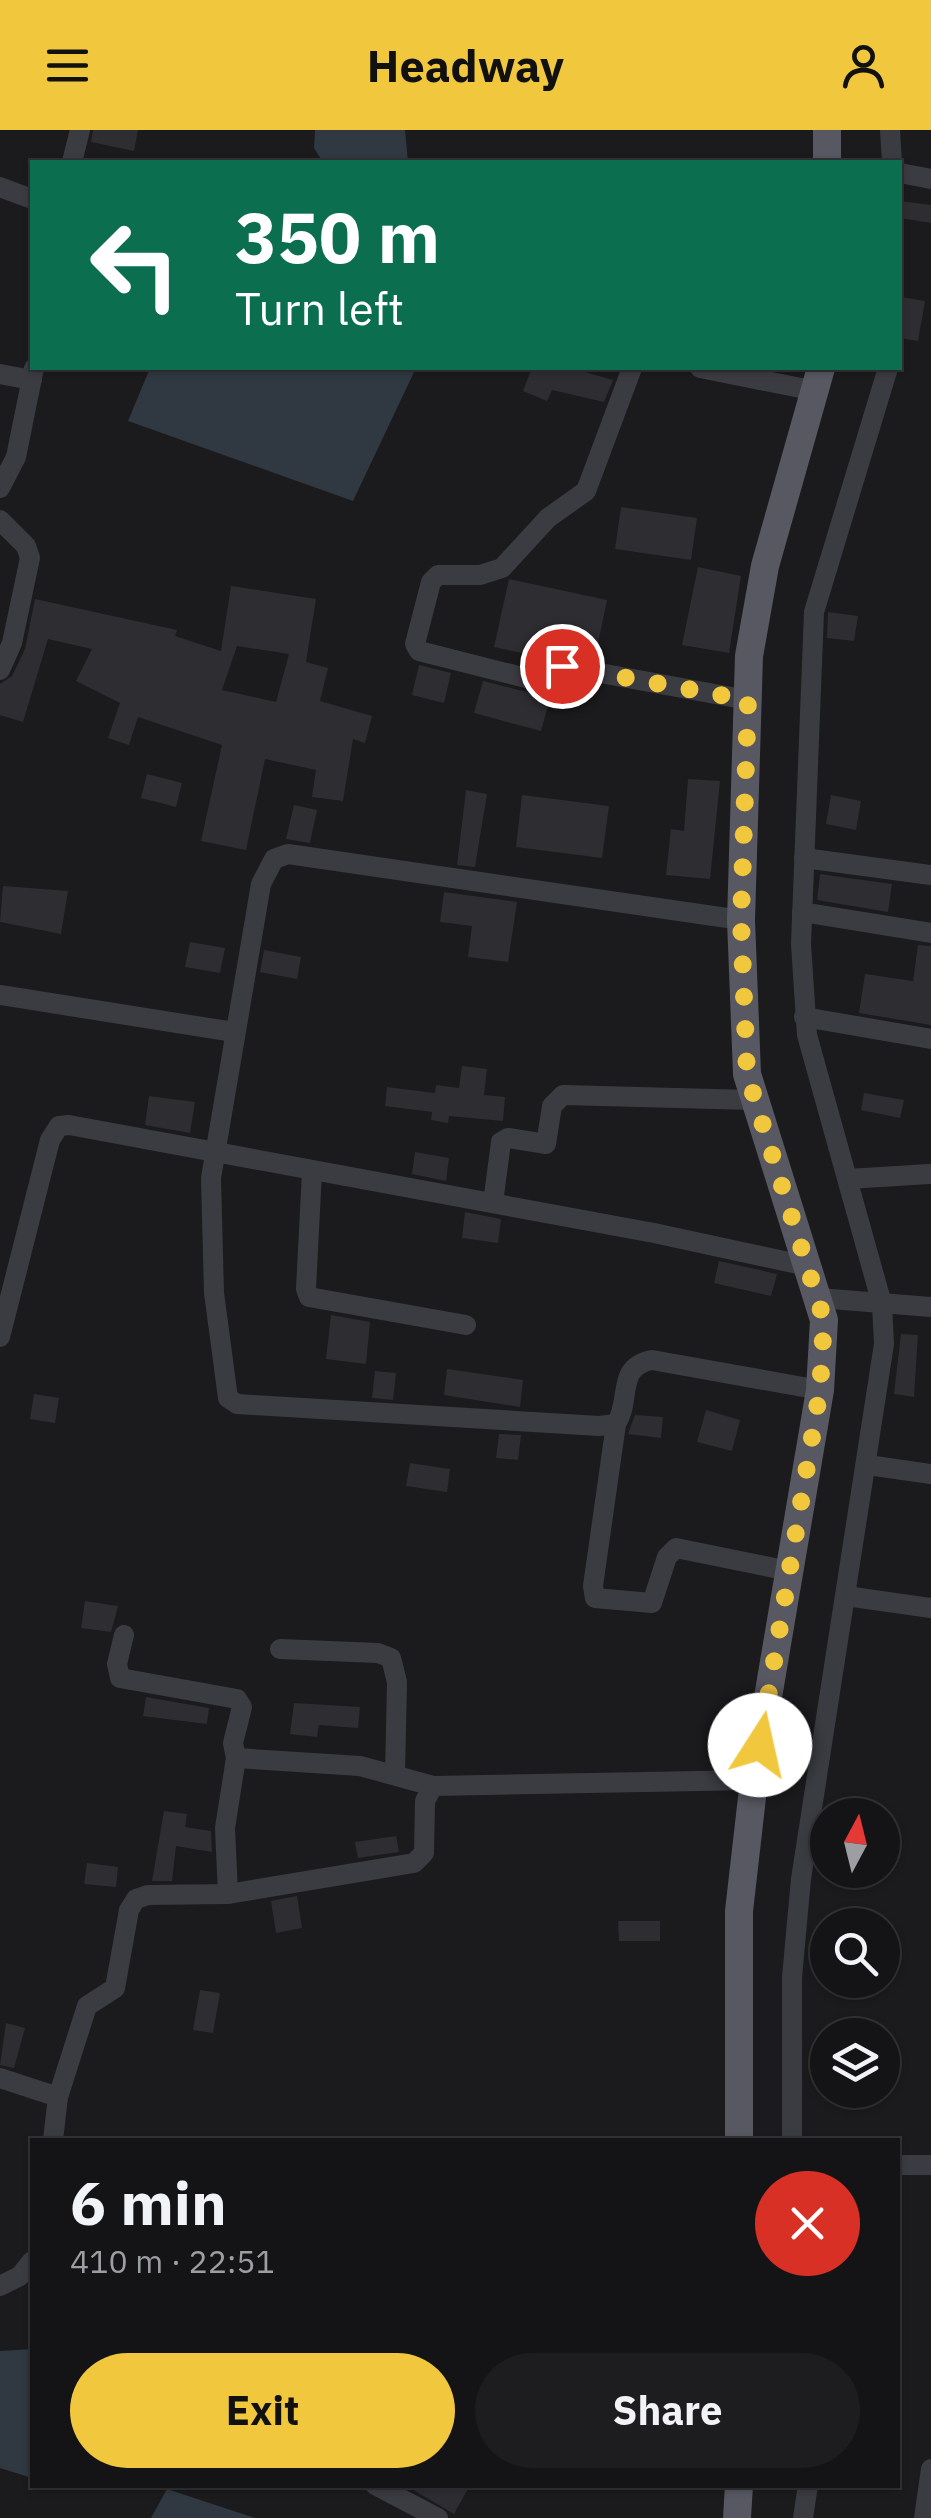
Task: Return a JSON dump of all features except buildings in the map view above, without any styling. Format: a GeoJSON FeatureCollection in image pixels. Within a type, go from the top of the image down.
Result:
{"type":"FeatureCollection","features":[{"type":"Feature","properties":{"kind":"main road"},"geometry":{"type":"LineString","coordinates":[[827,130],[827,160]]}},
{"type":"Feature","properties":{"kind":"main road"},"geometry":{"type":"LineString","coordinates":[[738,2138],[739,1911],[754,1780],[820,1390],[824,1320],[753,1100],[744,1046],[741,920],[748,700],[758,596],[818,379]]}},
{"type":"Feature","properties":{"kind":"main road"},"geometry":{"type":"LineString","coordinates":[[738,2518],[739,2488]]}},
{"type":"Feature","properties":{"kind":"street"},"geometry":{"type":"LineString","coordinates":[[72,160],[80,130]]}},
{"type":"Feature","properties":{"kind":"street"},"geometry":{"type":"LineString","coordinates":[[890,130],[892,160]]}},
{"type":"Feature","properties":{"kind":"street"},"geometry":{"type":"LineString","coordinates":[[902,173],[931,180]]}},
{"type":"Feature","properties":{"kind":"street"},"geometry":{"type":"LineString","coordinates":[[0,187],[30,199]]}},
{"type":"Feature","properties":{"kind":"street"},"geometry":{"type":"LineString","coordinates":[[631,370],[586,492],[548,518],[502,568],[480,575],[438,576],[431,582],[414,644],[419,651],[538,681],[556,665],[748,700]]}},
{"type":"Feature","properties":{"kind":"street"},"geometry":{"type":"LineString","coordinates":[[713,370],[778,380],[818,379]]}},
{"type":"Feature","properties":{"kind":"street"},"geometry":{"type":"LineString","coordinates":[[792,2138],[792,1978],[800,1899],[884,1344],[869,1301],[848,1179],[804,1017],[802,912],[814,612],[887,370]]}},
{"type":"Feature","properties":{"kind":"street"},"geometry":{"type":"LineString","coordinates":[[0,374],[33,374],[16,458],[0,488]]}},
{"type":"Feature","properties":{"kind":"street"},"geometry":{"type":"LineString","coordinates":[[0,520],[26,546],[30,558],[12,643],[0,670]]}},
{"type":"Feature","properties":{"kind":"street"},"geometry":{"type":"LineString","coordinates":[[616,1424],[230,1401],[214,1294],[210,1208],[234,1032],[265,870],[274,859],[288,854],[741,920]]}},
{"type":"Feature","properties":{"kind":"street"},"geometry":{"type":"LineString","coordinates":[[804,858],[931,875]]}},
{"type":"Feature","properties":{"kind":"street"},"geometry":{"type":"LineString","coordinates":[[802,912],[931,934]]}},
{"type":"Feature","properties":{"kind":"street"},"geometry":{"type":"LineString","coordinates":[[0,996],[234,1032]]}},
{"type":"Feature","properties":{"kind":"street"},"geometry":{"type":"LineString","coordinates":[[804,1017],[931,1040]]}},
{"type":"Feature","properties":{"kind":"street"},"geometry":{"type":"LineString","coordinates":[[493,1203],[501,1142],[508,1138],[546,1144],[552,1106],[562,1094],[753,1100]]}},
{"type":"Feature","properties":{"kind":"street"},"geometry":{"type":"LineString","coordinates":[[0,1337],[43,1164],[59,1126],[215,1150],[807,1266]]}},
{"type":"Feature","properties":{"kind":"street"},"geometry":{"type":"LineString","coordinates":[[312,1172],[306,1289],[309,1297],[466,1325]]}},
{"type":"Feature","properties":{"kind":"street"},"geometry":{"type":"LineString","coordinates":[[848,1179],[929,1174]]}},
{"type":"Feature","properties":{"kind":"street"},"geometry":{"type":"LineString","coordinates":[[819,1298],[931,1307]]}},
{"type":"Feature","properties":{"kind":"street"},"geometry":{"type":"LineString","coordinates":[[789,1572],[676,1548],[666,1557],[652,1603],[595,1598],[593,1586],[616,1424],[632,1367],[652,1360],[820,1390]]}},
{"type":"Feature","properties":{"kind":"street"},"geometry":{"type":"LineString","coordinates":[[868,1465],[931,1474]]}},
{"type":"Feature","properties":{"kind":"street"},"geometry":{"type":"LineString","coordinates":[[846,1596],[931,1608]]}},
{"type":"Feature","properties":{"kind":"street"},"geometry":{"type":"LineString","coordinates":[[124,1635],[117,1664],[120,1678],[238,1699],[242,1706],[233,1743],[236,1758],[225,1828],[228,1894]]}},
{"type":"Feature","properties":{"kind":"street"},"geometry":{"type":"LineString","coordinates":[[280,1649],[378,1653],[390,1658],[397,1682],[395,1774]]}},
{"type":"Feature","properties":{"kind":"street"},"geometry":{"type":"LineString","coordinates":[[236,1758],[360,1766],[433,1786],[754,1780]]}},
{"type":"Feature","properties":{"kind":"street"},"geometry":{"type":"LineString","coordinates":[[53,2138],[58,2097],[89,2002],[104,1998],[115,1988],[131,1904],[148,1895],[228,1894],[414,1863],[424,1853],[425,1800],[433,1786]]}},
{"type":"Feature","properties":{"kind":"street"},"geometry":{"type":"LineString","coordinates":[[0,2078],[58,2097]]}},
{"type":"Feature","properties":{"kind":"street"},"geometry":{"type":"LineString","coordinates":[[900,2165],[931,2164]]}},
{"type":"Feature","properties":{"kind":"street"},"geometry":{"type":"LineString","coordinates":[[0,2286],[20,2276],[30,2264]]}},
{"type":"Feature","properties":{"kind":"street"},"geometry":{"type":"LineString","coordinates":[[924,2518],[931,2468]]}},
{"type":"Feature","properties":{"kind":"street"},"geometry":{"type":"LineString","coordinates":[[381,2488],[438,2518]]}},
{"type":"Feature","properties":{"kind":"street"},"geometry":{"type":"LineString","coordinates":[[803,2518],[808,2488]]}},
{"type":"Feature","properties":{"kind":"shaded area"},"geometry":{"type":"Polygon","coordinates":[[[315,130],[405,130],[408,160],[322,160],[314,148],[315,130]]]}},
{"type":"Feature","properties":{"kind":"shaded area"},"geometry":{"type":"Polygon","coordinates":[[[149,370],[415,370],[353,501],[128,421],[149,370]]]}},
{"type":"Feature","properties":{"kind":"shaded area"},"geometry":{"type":"Polygon","coordinates":[[[30,2349],[30,2477],[0,2468],[0,2351],[30,2349]]]}},
{"type":"Feature","properties":{"kind":"shaded area"},"geometry":{"type":"Polygon","coordinates":[[[167,2489],[255,2518],[151,2518],[167,2489]]]}},
{"type":"Feature","properties":{"kind":"route"},"geometry":{"type":"LineString","coordinates":[[562,666],[748,700],[741,920],[747,1074],[761,1129],[814,1280],[824,1320],[820,1390],[760,1745]]}}]}
